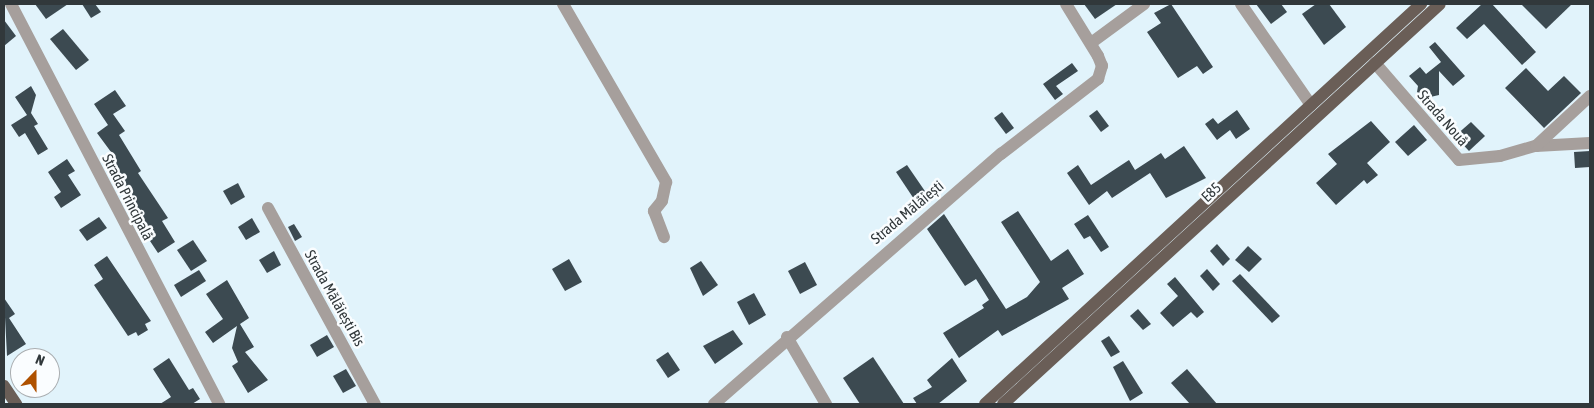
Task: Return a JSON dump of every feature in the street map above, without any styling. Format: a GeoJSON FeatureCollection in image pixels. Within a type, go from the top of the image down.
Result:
{"type":"FeatureCollection","features":[{"type":"Feature","properties":{"kind":"main road","name":"E85"},"geometry":{"type":"LineString","coordinates":[[985,404],[1420,4]]}},
{"type":"Feature","properties":{"kind":"main road","name":"E85"},"geometry":{"type":"LineString","coordinates":[[1003,404],[1440,4]]}},
{"type":"Feature","properties":{"kind":"main road"},"geometry":{"type":"LineString","coordinates":[[4,386],[16,404]]}},
{"type":"Feature","properties":{"kind":"street","name":"Strada Principală"},"geometry":{"type":"LineString","coordinates":[[11,4],[219,404]]}},
{"type":"Feature","properties":{"kind":"street"},"geometry":{"type":"LineString","coordinates":[[563,4],[666,182],[662,201],[654,211],[664,237]]}},
{"type":"Feature","properties":{"kind":"street","name":"Strada Mălăiești"},"geometry":{"type":"LineString","coordinates":[[714,404],[787,337],[1001,154],[1098,79],[1102,66],[1091,43],[1066,4]]}},
{"type":"Feature","properties":{"kind":"street"},"geometry":{"type":"LineString","coordinates":[[1091,43],[1144,4]]}},
{"type":"Feature","properties":{"kind":"street"},"geometry":{"type":"LineString","coordinates":[[1241,4],[1311,105]]}},
{"type":"Feature","properties":{"kind":"street","name":"Strada Nouă"},"geometry":{"type":"LineString","coordinates":[[1375,63],[1459,160],[1500,156],[1536,146],[1590,143]]}},
{"type":"Feature","properties":{"kind":"street"},"geometry":{"type":"LineString","coordinates":[[1536,146],[1590,96]]}},
{"type":"Feature","properties":{"kind":"street","name":"Strada Mălăiești Bis"},"geometry":{"type":"LineString","coordinates":[[268,208],[375,404]]}},
{"type":"Feature","properties":{"kind":"street"},"geometry":{"type":"LineString","coordinates":[[787,337],[826,404]]}},
{"type":"Feature","properties":{"kind":"building"},"geometry":{"type":"Polygon","coordinates":[[[35,4],[68,4],[46,19],[35,4]]]}},
{"type":"Feature","properties":{"kind":"building"},"geometry":{"type":"Polygon","coordinates":[[[82,4],[95,4],[101,12],[91,18],[82,4]]]}},
{"type":"Feature","properties":{"kind":"building"},"geometry":{"type":"Polygon","coordinates":[[[1084,4],[1117,4],[1095,19],[1084,4]]]}},
{"type":"Feature","properties":{"kind":"building"},"geometry":{"type":"Polygon","coordinates":[[[1171,4],[1213,67],[1203,74],[1197,66],[1178,78],[1147,32],[1161,23],[1154,13],[1171,4]]]}},
{"type":"Feature","properties":{"kind":"building"},"geometry":{"type":"Polygon","coordinates":[[[1256,4],[1281,4],[1287,12],[1271,24],[1256,4]]]}},
{"type":"Feature","properties":{"kind":"building"},"geometry":{"type":"Polygon","coordinates":[[[1316,4],[1329,4],[1346,27],[1324,45],[1302,14],[1316,4]]]}},
{"type":"Feature","properties":{"kind":"building"},"geometry":{"type":"Polygon","coordinates":[[[1482,4],[1492,4],[1536,52],[1522,65],[1484,24],[1467,39],[1456,28],[1482,4]]]}},
{"type":"Feature","properties":{"kind":"building"},"geometry":{"type":"Polygon","coordinates":[[[1521,4],[1572,4],[1546,29],[1521,4]]]}},
{"type":"Feature","properties":{"kind":"building"},"geometry":{"type":"Polygon","coordinates":[[[4,20],[16,36],[4,46],[4,20]]]}},
{"type":"Feature","properties":{"kind":"building"},"geometry":{"type":"Polygon","coordinates":[[[63,29],[89,60],[76,70],[50,39],[63,29]]]}},
{"type":"Feature","properties":{"kind":"building"},"geometry":{"type":"Polygon","coordinates":[[[1435,42],[1465,76],[1453,86],[1439,71],[1439,95],[1426,98],[1417,92],[1418,86],[1409,76],[1420,67],[1426,74],[1441,62],[1429,47],[1435,42]]]}},
{"type":"Feature","properties":{"kind":"building"},"geometry":{"type":"Polygon","coordinates":[[[1072,63],[1078,71],[1056,86],[1063,94],[1055,100],[1043,84],[1072,63]]]}},
{"type":"Feature","properties":{"kind":"building"},"geometry":{"type":"Polygon","coordinates":[[[1526,68],[1548,91],[1564,76],[1581,93],[1544,128],[1505,88],[1526,68]]]}},
{"type":"Feature","properties":{"kind":"building"},"geometry":{"type":"Polygon","coordinates":[[[31,86],[36,95],[31,113],[38,124],[34,126],[48,149],[38,155],[25,133],[19,137],[11,125],[27,115],[15,97],[31,86]]]}},
{"type":"Feature","properties":{"kind":"building"},"geometry":{"type":"Polygon","coordinates":[[[115,90],[126,106],[113,114],[125,131],[119,135],[141,171],[138,173],[168,218],[162,221],[175,242],[158,253],[150,241],[153,239],[126,197],[129,195],[105,156],[111,152],[97,133],[108,125],[94,104],[115,90]]]}},
{"type":"Feature","properties":{"kind":"building"},"geometry":{"type":"Polygon","coordinates":[[[1097,110],[1109,126],[1101,132],[1089,116],[1097,110]]]}},
{"type":"Feature","properties":{"kind":"building"},"geometry":{"type":"Polygon","coordinates":[[[1237,110],[1250,129],[1236,139],[1230,130],[1217,140],[1205,124],[1213,118],[1218,124],[1237,110]]]}},
{"type":"Feature","properties":{"kind":"building"},"geometry":{"type":"Polygon","coordinates":[[[1002,112],[1014,128],[1006,134],[994,118],[1002,112]]]}},
{"type":"Feature","properties":{"kind":"building"},"geometry":{"type":"Polygon","coordinates":[[[1371,121],[1390,142],[1367,163],[1378,175],[1367,184],[1364,180],[1336,205],[1316,183],[1337,164],[1328,154],[1371,121]]]}},
{"type":"Feature","properties":{"kind":"building"},"geometry":{"type":"Polygon","coordinates":[[[1471,122],[1485,136],[1469,151],[1455,136],[1471,122]]]}},
{"type":"Feature","properties":{"kind":"building"},"geometry":{"type":"Polygon","coordinates":[[[1414,125],[1427,140],[1408,156],[1395,142],[1414,125]]]}},
{"type":"Feature","properties":{"kind":"building"},"geometry":{"type":"Polygon","coordinates":[[[1184,146],[1206,178],[1166,198],[1150,173],[1112,198],[1107,191],[1089,205],[1067,173],[1078,165],[1091,185],[1129,160],[1135,170],[1161,153],[1165,159],[1184,146]]]}},
{"type":"Feature","properties":{"kind":"building"},"geometry":{"type":"Polygon","coordinates":[[[1590,151],[1590,167],[1575,168],[1574,152],[1590,151]]]}},
{"type":"Feature","properties":{"kind":"building"},"geometry":{"type":"Polygon","coordinates":[[[67,159],[75,171],[68,175],[81,195],[61,208],[54,197],[61,192],[48,172],[67,159]]]}},
{"type":"Feature","properties":{"kind":"building"},"geometry":{"type":"Polygon","coordinates":[[[907,165],[929,197],[918,205],[896,172],[907,165]]]}},
{"type":"Feature","properties":{"kind":"building"},"geometry":{"type":"Polygon","coordinates":[[[238,183],[245,197],[231,205],[223,191],[238,183]]]}},
{"type":"Feature","properties":{"kind":"building"},"geometry":{"type":"Polygon","coordinates":[[[1018,211],[1051,261],[1068,249],[1084,274],[1062,288],[1069,299],[1002,336],[998,330],[959,358],[943,333],[984,308],[982,305],[989,300],[976,279],[965,286],[927,229],[944,214],[1006,309],[1027,297],[1040,282],[1001,222],[1018,211]]]}},
{"type":"Feature","properties":{"kind":"building"},"geometry":{"type":"Polygon","coordinates":[[[1088,215],[1109,247],[1101,252],[1090,236],[1084,239],[1074,224],[1088,215]]]}},
{"type":"Feature","properties":{"kind":"building"},"geometry":{"type":"Polygon","coordinates":[[[99,217],[107,228],[87,241],[79,230],[99,217]]]}},
{"type":"Feature","properties":{"kind":"building"},"geometry":{"type":"Polygon","coordinates":[[[252,218],[260,232],[246,240],[238,227],[252,218]]]}},
{"type":"Feature","properties":{"kind":"building"},"geometry":{"type":"Polygon","coordinates":[[[294,224],[302,237],[295,241],[288,227],[294,224]]]}},
{"type":"Feature","properties":{"kind":"building"},"geometry":{"type":"Polygon","coordinates":[[[193,240],[207,261],[191,271],[177,250],[193,240]]]}},
{"type":"Feature","properties":{"kind":"building"},"geometry":{"type":"Polygon","coordinates":[[[1217,244],[1230,259],[1223,266],[1210,251],[1217,244]]]}},
{"type":"Feature","properties":{"kind":"building"},"geometry":{"type":"Polygon","coordinates":[[[1248,246],[1262,259],[1249,272],[1235,260],[1248,246]]]}},
{"type":"Feature","properties":{"kind":"building"},"geometry":{"type":"Polygon","coordinates":[[[274,251],[281,265],[267,273],[259,260],[274,251]]]}},
{"type":"Feature","properties":{"kind":"building"},"geometry":{"type":"Polygon","coordinates":[[[107,256],[151,321],[145,324],[148,330],[138,336],[136,332],[128,336],[94,285],[103,279],[94,265],[107,256]]]}},
{"type":"Feature","properties":{"kind":"building"},"geometry":{"type":"Polygon","coordinates":[[[569,259],[582,282],[565,291],[552,269],[569,259]]]}},
{"type":"Feature","properties":{"kind":"building"},"geometry":{"type":"Polygon","coordinates":[[[701,261],[718,285],[703,296],[690,268],[701,261]]]}},
{"type":"Feature","properties":{"kind":"building"},"geometry":{"type":"Polygon","coordinates":[[[805,262],[817,285],[800,294],[788,271],[805,262]]]}},
{"type":"Feature","properties":{"kind":"building"},"geometry":{"type":"Polygon","coordinates":[[[1207,269],[1220,284],[1213,291],[1200,276],[1207,269]]]}},
{"type":"Feature","properties":{"kind":"building"},"geometry":{"type":"Polygon","coordinates":[[[199,270],[206,281],[181,297],[174,285],[199,270]]]}},
{"type":"Feature","properties":{"kind":"building"},"geometry":{"type":"Polygon","coordinates":[[[1240,274],[1280,316],[1272,323],[1232,281],[1240,274]]]}},
{"type":"Feature","properties":{"kind":"building"},"geometry":{"type":"Polygon","coordinates":[[[1175,277],[1204,312],[1197,318],[1191,312],[1173,327],[1160,313],[1178,296],[1167,284],[1175,277]]]}},
{"type":"Feature","properties":{"kind":"building"},"geometry":{"type":"Polygon","coordinates":[[[227,280],[249,318],[240,324],[254,347],[245,352],[268,380],[248,393],[232,366],[238,362],[232,348],[237,326],[213,343],[205,332],[223,319],[206,294],[227,280]]]}},
{"type":"Feature","properties":{"kind":"building"},"geometry":{"type":"Polygon","coordinates":[[[754,293],[766,315],[749,325],[737,302],[754,293]]]}},
{"type":"Feature","properties":{"kind":"building"},"geometry":{"type":"Polygon","coordinates":[[[4,298],[15,314],[9,318],[26,344],[20,348],[10,348],[10,354],[7,356],[4,298]]]}},
{"type":"Feature","properties":{"kind":"building"},"geometry":{"type":"Polygon","coordinates":[[[1138,309],[1151,324],[1143,330],[1130,316],[1138,309]]]}},
{"type":"Feature","properties":{"kind":"building"},"geometry":{"type":"Polygon","coordinates":[[[733,330],[743,344],[715,364],[703,346],[733,330]]]}},
{"type":"Feature","properties":{"kind":"building"},"geometry":{"type":"Polygon","coordinates":[[[327,335],[334,347],[317,357],[310,345],[327,335]]]}},
{"type":"Feature","properties":{"kind":"building"},"geometry":{"type":"Polygon","coordinates":[[[1109,336],[1120,352],[1111,357],[1101,341],[1109,336]]]}},
{"type":"Feature","properties":{"kind":"building"},"geometry":{"type":"Polygon","coordinates":[[[668,352],[680,370],[668,378],[656,360],[668,352]]]}},
{"type":"Feature","properties":{"kind":"building"},"geometry":{"type":"Polygon","coordinates":[[[873,357],[904,404],[860,404],[843,378],[873,357]]]}},
{"type":"Feature","properties":{"kind":"building"},"geometry":{"type":"Polygon","coordinates":[[[169,358],[189,390],[193,388],[200,399],[192,404],[160,404],[171,397],[153,369],[169,358]]]}},
{"type":"Feature","properties":{"kind":"building"},"geometry":{"type":"Polygon","coordinates":[[[952,358],[967,381],[938,404],[917,404],[913,398],[932,387],[927,380],[952,358]]]}},
{"type":"Feature","properties":{"kind":"building"},"geometry":{"type":"Polygon","coordinates":[[[1123,361],[1143,393],[1130,401],[1113,367],[1123,361]]]}},
{"type":"Feature","properties":{"kind":"building"},"geometry":{"type":"Polygon","coordinates":[[[346,369],[356,386],[343,393],[333,376],[346,369]]]}},
{"type":"Feature","properties":{"kind":"building"},"geometry":{"type":"Polygon","coordinates":[[[1187,369],[1217,404],[1190,404],[1171,383],[1187,369]]]}}]}
